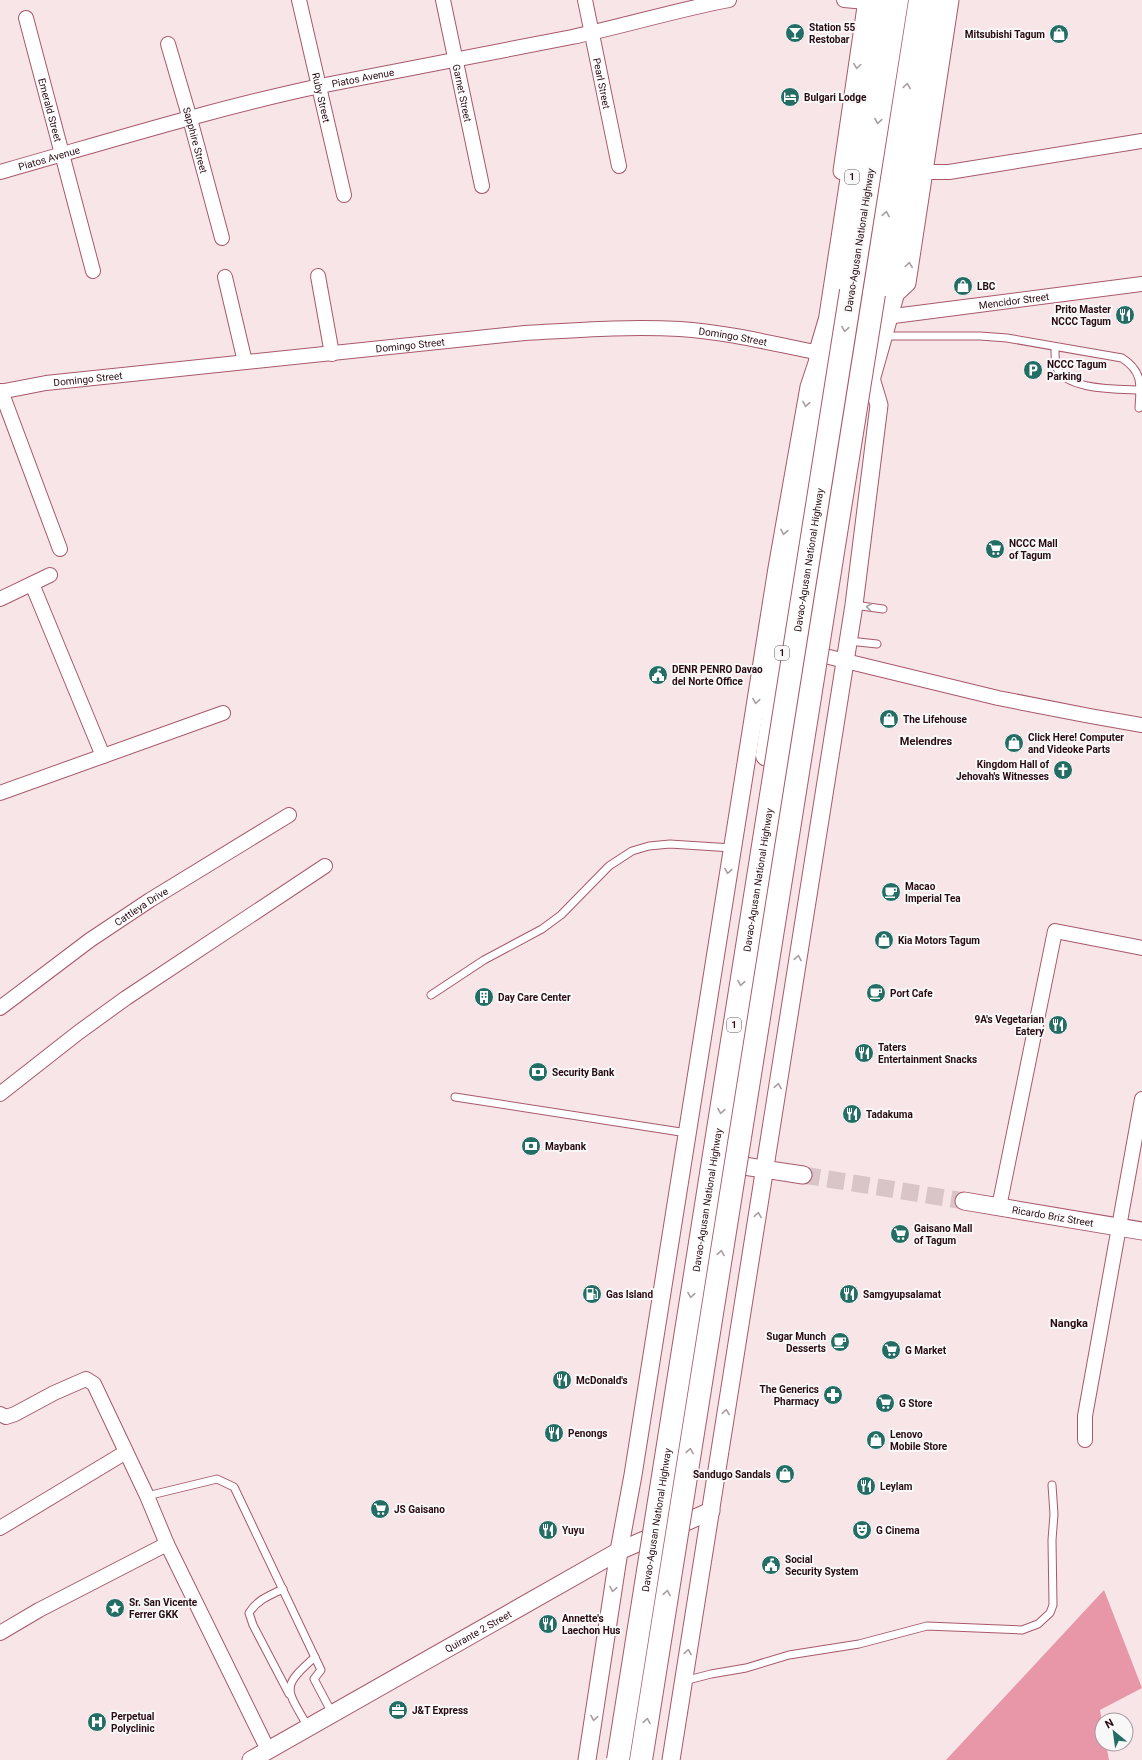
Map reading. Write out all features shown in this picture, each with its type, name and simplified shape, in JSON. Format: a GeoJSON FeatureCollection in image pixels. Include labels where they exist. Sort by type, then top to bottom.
{"type":"FeatureCollection","features":[{"type":"Feature","properties":{"kind":"highway","name":"Davao-Agusan National Highway"},"geometry":{"type":"LineString","coordinates":[[618,1760],[851,291],[878,1]]}},
{"type":"Feature","properties":{"kind":"highway","name":"Davao-Agusan National Highway"},"geometry":{"type":"LineString","coordinates":[[777,959],[757,951],[737,953],[786,570],[821,388],[820,353],[830,319],[878,1]]}},
{"type":"Feature","properties":{"kind":"highway"},"geometry":{"type":"LineString","coordinates":[[641,1760],[882,317],[939,5]]}},
{"type":"Feature","properties":{"kind":"highway"},"geometry":{"type":"LineString","coordinates":[[820,353],[845,354],[868,348],[882,317]]}},
{"type":"Feature","properties":{"kind":"highway"},"geometry":{"type":"LineString","coordinates":[[744,1166],[784,910],[835,658],[870,375],[882,317]]}},
{"type":"Feature","properties":{"kind":"highway"},"geometry":{"type":"LineString","coordinates":[[820,353],[854,363],[870,375]]}},
{"type":"Feature","properties":{"kind":"highway"},"geometry":{"type":"LineString","coordinates":[[744,904],[763,913],[784,910]]}},
{"type":"Feature","properties":{"kind":"street","name":"Ruby Street"},"geometry":{"type":"LineString","coordinates":[[299,0],[344,195]]}},
{"type":"Feature","properties":{"kind":"street","name":"Garnet Street"},"geometry":{"type":"LineString","coordinates":[[443,0],[482,186]]}},
{"type":"Feature","properties":{"kind":"street","name":"Pearl Street"},"geometry":{"type":"LineString","coordinates":[[584,0],[619,166]]}},
{"type":"Feature","properties":{"kind":"street","name":"Piatos Avenue"},"geometry":{"type":"LineString","coordinates":[[0,172],[190,118],[320,86],[456,61],[591,33],[676,11],[729,0]]}},
{"type":"Feature","properties":{"kind":"street"},"geometry":{"type":"LineString","coordinates":[[844,0],[878,1]]}},
{"type":"Feature","properties":{"kind":"street"},"geometry":{"type":"LineString","coordinates":[[882,317],[907,283],[923,172],[939,5]]}},
{"type":"Feature","properties":{"kind":"street","name":"Emerald Street"},"geometry":{"type":"LineString","coordinates":[[26,18],[93,271]]}},
{"type":"Feature","properties":{"kind":"street","name":"Sapphire Street"},"geometry":{"type":"LineString","coordinates":[[168,44],[190,118],[222,238]]}},
{"type":"Feature","properties":{"kind":"street"},"geometry":{"type":"LineString","coordinates":[[923,172],[949,172],[1142,141]]}},
{"type":"Feature","properties":{"kind":"street"},"geometry":{"type":"LineString","coordinates":[[318,276],[332,354]]}},
{"type":"Feature","properties":{"kind":"street"},"geometry":{"type":"LineString","coordinates":[[225,277],[245,362]]}},
{"type":"Feature","properties":{"kind":"street","name":"Mencidor Street"},"geometry":{"type":"LineString","coordinates":[[882,317],[1142,284]]}},
{"type":"Feature","properties":{"kind":"street","name":"Domingo Street"},"geometry":{"type":"LineString","coordinates":[[1,392],[46,383],[526,333],[632,328],[680,329],[712,333],[820,353]]}},
{"type":"Feature","properties":{"kind":"street"},"geometry":{"type":"LineString","coordinates":[[671,1760],[765,1169],[835,658],[848,641],[854,605],[879,405],[870,375]]}},
{"type":"Feature","properties":{"kind":"street"},"geometry":{"type":"LineString","coordinates":[[1,392],[60,549]]}},
{"type":"Feature","properties":{"kind":"street"},"geometry":{"type":"LineString","coordinates":[[587,1760],[619,1551],[732,848],[786,570]]}},
{"type":"Feature","properties":{"kind":"street"},"geometry":{"type":"LineString","coordinates":[[0,599],[50,576]]}},
{"type":"Feature","properties":{"kind":"street"},"geometry":{"type":"LineString","coordinates":[[32,584],[103,756]]}},
{"type":"Feature","properties":{"kind":"street"},"geometry":{"type":"LineString","coordinates":[[835,658],[998,698],[1142,725]]}},
{"type":"Feature","properties":{"kind":"street"},"geometry":{"type":"LineString","coordinates":[[0,793],[223,712]]}},
{"type":"Feature","properties":{"kind":"street","name":"Cattleya Drive"},"geometry":{"type":"LineString","coordinates":[[1,1006],[90,940],[150,900],[289,815]]}},
{"type":"Feature","properties":{"kind":"street"},"geometry":{"type":"LineString","coordinates":[[0,1094],[79,1032],[126,998],[325,866]]}},
{"type":"Feature","properties":{"kind":"street"},"geometry":{"type":"LineString","coordinates":[[999,1207],[1055,931],[1142,948]]}},
{"type":"Feature","properties":{"kind":"street"},"geometry":{"type":"LineString","coordinates":[[1084,1440],[1085,1416],[1142,1099]]}},
{"type":"Feature","properties":{"kind":"street"},"geometry":{"type":"LineString","coordinates":[[744,1166],[803,1175]]}},
{"type":"Feature","properties":{"kind":"street","name":"Ricardo Briz Street"},"geometry":{"type":"LineString","coordinates":[[964,1201],[1142,1231]]}},
{"type":"Feature","properties":{"kind":"street"},"geometry":{"type":"LineString","coordinates":[[0,1414],[6,1417],[15,1414],[54,1393],[86,1379],[94,1384],[147,1496],[166,1544],[268,1750]]}},
{"type":"Feature","properties":{"kind":"street"},"geometry":{"type":"LineString","coordinates":[[0,1528],[126,1452]]}},
{"type":"Feature","properties":{"kind":"street","name":"Quirante 2 Street"},"geometry":{"type":"LineString","coordinates":[[251,1760],[619,1551],[711,1511]]}},
{"type":"Feature","properties":{"kind":"street"},"geometry":{"type":"LineString","coordinates":[[0,1633],[39,1610],[166,1544]]}},
{"type":"Feature","properties":{"kind":"lane"},"geometry":{"type":"LineString","coordinates":[[882,317],[987,337],[1007,338],[1122,358],[1134,364],[1141,377],[1140,408]]}},
{"type":"Feature","properties":{"kind":"lane"},"geometry":{"type":"LineString","coordinates":[[1055,347],[1056,366],[1061,374],[1069,380],[1103,389],[1140,390]]}},
{"type":"Feature","properties":{"kind":"lane"},"geometry":{"type":"LineString","coordinates":[[854,605],[883,609]]}},
{"type":"Feature","properties":{"kind":"lane"},"geometry":{"type":"LineString","coordinates":[[848,641],[877,644]]}},
{"type":"Feature","properties":{"kind":"lane"},"geometry":{"type":"LineString","coordinates":[[431,995],[484,960],[542,929],[561,914],[609,866],[632,851],[649,846],[670,844],[732,848]]}},
{"type":"Feature","properties":{"kind":"lane"},"geometry":{"type":"LineString","coordinates":[[455,1097],[687,1133]]}},
{"type":"Feature","properties":{"kind":"lane"},"geometry":{"type":"LineString","coordinates":[[147,1496],[217,1479],[234,1487],[321,1670],[314,1679],[332,1713]]}},
{"type":"Feature","properties":{"kind":"lane"},"geometry":{"type":"LineString","coordinates":[[684,1681],[711,1674],[746,1668],[788,1655],[859,1644],[927,1626],[1022,1630],[1038,1624],[1050,1613],[1053,1605],[1052,1540],[1054,1514],[1052,1485]]}},
{"type":"Feature","properties":{"kind":"lane"},"geometry":{"type":"LineString","coordinates":[[283,1589],[262,1599],[249,1613],[289,1694],[308,1727]]}},
{"type":"Feature","properties":{"kind":"lane"},"geometry":{"type":"LineString","coordinates":[[289,1694],[291,1680],[315,1657]]}},
{"type":"Feature","properties":{"kind":"shaded area"},"geometry":{"type":"Polygon","coordinates":[[[1104,1590],[1142,1688],[1100,1710],[1100,1712],[1094,1712],[1094,1752],[1108,1752],[1109,1760],[946,1760],[1104,1590]]]}},
{"type":"Feature","properties":{"kind":"tunnel"},"geometry":{"type":"LineString","coordinates":[[803,1175],[964,1201]]}},
{"type":"Feature","properties":{"kind":"place","name":"Station 55 Restobar"},"geometry":{"type":"Point","coordinates":[795,33]}},
{"type":"Feature","properties":{"kind":"place","name":"Mitsubishi Tagum"},"geometry":{"type":"Point","coordinates":[1059,34]}},
{"type":"Feature","properties":{"kind":"place","name":"Bulgari Lodge"},"geometry":{"type":"Point","coordinates":[790,97]}},
{"type":"Feature","properties":{"kind":"place","name":"LBC"},"geometry":{"type":"Point","coordinates":[963,286]}},
{"type":"Feature","properties":{"kind":"place","name":"Prito Master NCCC Tagum"},"geometry":{"type":"Point","coordinates":[1125,315]}},
{"type":"Feature","properties":{"kind":"place","name":"NCCC Tagum Parking"},"geometry":{"type":"Point","coordinates":[1033,370]}},
{"type":"Feature","properties":{"kind":"place","name":"NCCC Mall of Tagum"},"geometry":{"type":"Point","coordinates":[995,549]}},
{"type":"Feature","properties":{"kind":"place","name":"DENR PENRO Davao del Norte Office"},"geometry":{"type":"Point","coordinates":[658,675]}},
{"type":"Feature","properties":{"kind":"place","name":"The Lifehouse"},"geometry":{"type":"Point","coordinates":[889,719]}},
{"type":"Feature","properties":{"kind":"place","name":"Click Here! Computer and Videoke Parts"},"geometry":{"type":"Point","coordinates":[1014,743]}},
{"type":"Feature","properties":{"kind":"place","name":"Kingdom Hall of Jehovah's Witnesses"},"geometry":{"type":"Point","coordinates":[1063,770]}},
{"type":"Feature","properties":{"kind":"place","name":"Macao Imperial Tea"},"geometry":{"type":"Point","coordinates":[891,892]}},
{"type":"Feature","properties":{"kind":"place","name":"Kia Motors Tagum"},"geometry":{"type":"Point","coordinates":[884,940]}},
{"type":"Feature","properties":{"kind":"place","name":"Port Cafe"},"geometry":{"type":"Point","coordinates":[876,993]}},
{"type":"Feature","properties":{"kind":"place","name":"Day Care Center"},"geometry":{"type":"Point","coordinates":[484,997]}},
{"type":"Feature","properties":{"kind":"place","name":"9A's Vegetarian Eatery"},"geometry":{"type":"Point","coordinates":[1058,1025]}},
{"type":"Feature","properties":{"kind":"place","name":"Taters Entertainment Snacks"},"geometry":{"type":"Point","coordinates":[864,1053]}},
{"type":"Feature","properties":{"kind":"place","name":"Security Bank"},"geometry":{"type":"Point","coordinates":[538,1072]}},
{"type":"Feature","properties":{"kind":"place","name":"Tadakuma"},"geometry":{"type":"Point","coordinates":[852,1114]}},
{"type":"Feature","properties":{"kind":"place","name":"Maybank"},"geometry":{"type":"Point","coordinates":[531,1146]}},
{"type":"Feature","properties":{"kind":"place","name":"Gaisano Mall of Tagum"},"geometry":{"type":"Point","coordinates":[900,1234]}},
{"type":"Feature","properties":{"kind":"place","name":"Gas Island"},"geometry":{"type":"Point","coordinates":[592,1294]}},
{"type":"Feature","properties":{"kind":"place","name":"Samgyupsalamat"},"geometry":{"type":"Point","coordinates":[849,1294]}},
{"type":"Feature","properties":{"kind":"place","name":"Sugar Munch Desserts"},"geometry":{"type":"Point","coordinates":[840,1342]}},
{"type":"Feature","properties":{"kind":"place","name":"G Market"},"geometry":{"type":"Point","coordinates":[891,1350]}},
{"type":"Feature","properties":{"kind":"place","name":"McDonald's"},"geometry":{"type":"Point","coordinates":[562,1380]}},
{"type":"Feature","properties":{"kind":"place","name":"The Generics Pharmacy"},"geometry":{"type":"Point","coordinates":[833,1395]}},
{"type":"Feature","properties":{"kind":"place","name":"G Store"},"geometry":{"type":"Point","coordinates":[885,1403]}},
{"type":"Feature","properties":{"kind":"place","name":"Penongs"},"geometry":{"type":"Point","coordinates":[554,1433]}},
{"type":"Feature","properties":{"kind":"place","name":"Lenovo Mobile Store"},"geometry":{"type":"Point","coordinates":[876,1440]}},
{"type":"Feature","properties":{"kind":"place","name":"Sandugo Sandals"},"geometry":{"type":"Point","coordinates":[785,1474]}},
{"type":"Feature","properties":{"kind":"place","name":"Leylam"},"geometry":{"type":"Point","coordinates":[866,1486]}},
{"type":"Feature","properties":{"kind":"place","name":"JS Gaisano"},"geometry":{"type":"Point","coordinates":[380,1509]}},
{"type":"Feature","properties":{"kind":"place","name":"Yuyu"},"geometry":{"type":"Point","coordinates":[548,1530]}},
{"type":"Feature","properties":{"kind":"place","name":"G Cinema"},"geometry":{"type":"Point","coordinates":[862,1530]}},
{"type":"Feature","properties":{"kind":"place","name":"Social Security System"},"geometry":{"type":"Point","coordinates":[771,1565]}},
{"type":"Feature","properties":{"kind":"place","name":"Sr. San Vicente Ferrer GKK"},"geometry":{"type":"Point","coordinates":[115,1608]}},
{"type":"Feature","properties":{"kind":"place","name":"Annette's Laechon Hus"},"geometry":{"type":"Point","coordinates":[548,1624]}},
{"type":"Feature","properties":{"kind":"place","name":"J&T Express"},"geometry":{"type":"Point","coordinates":[398,1710]}},
{"type":"Feature","properties":{"kind":"place","name":"Perpetual Polyclinic"},"geometry":{"type":"Point","coordinates":[97,1722]}},
{"type":"Feature","properties":{"kind":"district","name":"Melendres"},"geometry":{"type":"Point","coordinates":[926,741]}},
{"type":"Feature","properties":{"kind":"district","name":"Nangka"},"geometry":{"type":"Point","coordinates":[1069,1323]}}]}
